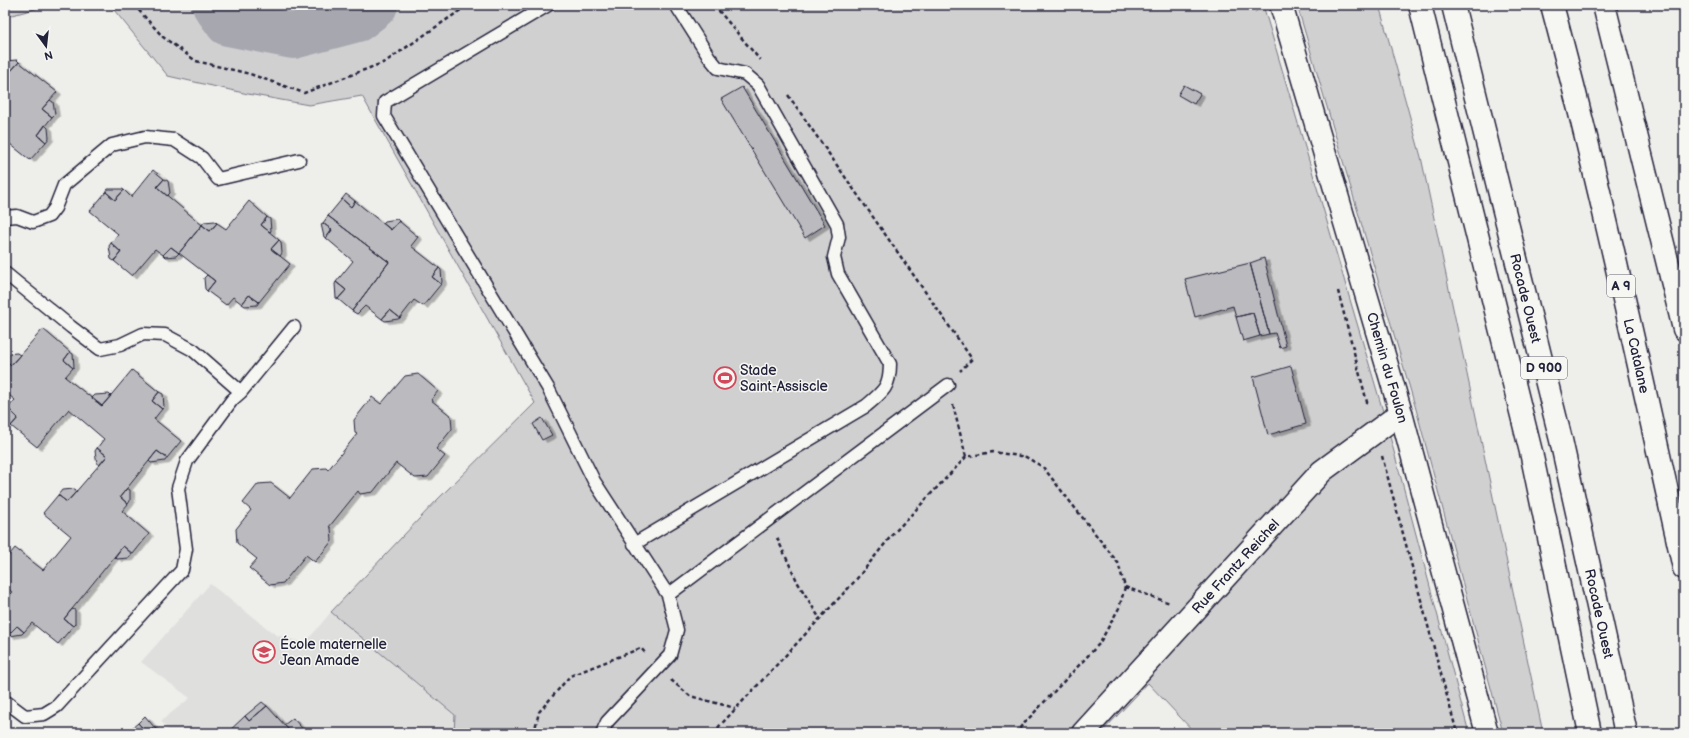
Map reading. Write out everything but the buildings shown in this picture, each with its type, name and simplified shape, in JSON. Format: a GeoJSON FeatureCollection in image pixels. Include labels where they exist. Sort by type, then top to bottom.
{"type":"FeatureCollection","features":[{"type":"Feature","properties":{"kind":"main road","name":"Chemin du Foulon"},"geometry":{"type":"LineString","coordinates":[[1281,5],[1401,413],[1487,733]]}},
{"type":"Feature","properties":{"kind":"main road","name":"D 900"},"geometry":{"type":"LineString","coordinates":[[1420,5],[1531,452],[1590,733]]}},
{"type":"Feature","properties":{"kind":"main road","name":"Rocade Ouest"},"geometry":{"type":"LineString","coordinates":[[1453,5],[1561,440],[1626,733]]}},
{"type":"Feature","properties":{"kind":"main road","name":"La Catalane"},"geometry":{"type":"LineString","coordinates":[[1552,5],[1572,78],[1684,568]]}},
{"type":"Feature","properties":{"kind":"main road"},"geometry":{"type":"LineString","coordinates":[[1604,5],[1684,329]]}},
{"type":"Feature","properties":{"kind":"main road","name":"Rue Frantz Reichel"},"geometry":{"type":"LineString","coordinates":[[1083,733],[1322,471],[1401,413]]}},
{"type":"Feature","properties":{"kind":"lane"},"geometry":{"type":"LineString","coordinates":[[548,5],[385,102],[384,116],[548,388],[594,481],[668,596],[677,630],[670,655],[607,722],[602,733]]}},
{"type":"Feature","properties":{"kind":"lane"},"geometry":{"type":"LineString","coordinates":[[634,544],[866,406],[883,393],[890,379],[890,364],[838,274],[834,257],[839,237],[837,224],[830,210],[758,85],[745,74],[718,68],[709,57],[676,5]]}},
{"type":"Feature","properties":{"kind":"lane"},"geometry":{"type":"LineString","coordinates":[[5,217],[17,216],[33,222],[49,216],[55,208],[64,185],[112,145],[145,137],[174,140],[202,158],[218,179],[299,160]]}},
{"type":"Feature","properties":{"kind":"lane"},"geometry":{"type":"LineString","coordinates":[[5,273],[71,328],[100,349],[120,345],[143,334],[165,335],[193,350],[241,392]]}},
{"type":"Feature","properties":{"kind":"lane"},"geometry":{"type":"LineString","coordinates":[[5,701],[25,716],[44,714],[57,706],[182,570],[186,549],[178,488],[185,468],[192,455],[232,400],[241,392],[294,327]]}},
{"type":"Feature","properties":{"kind":"lane"},"geometry":{"type":"LineString","coordinates":[[668,596],[948,385]]}},
{"type":"Feature","properties":{"kind":"path"},"geometry":{"type":"LineString","coordinates":[[134,5],[163,37],[196,61],[250,74],[304,93],[385,62],[468,5]]}},
{"type":"Feature","properties":{"kind":"path"},"geometry":{"type":"LineString","coordinates":[[714,5],[763,63]]}},
{"type":"Feature","properties":{"kind":"path"},"geometry":{"type":"LineString","coordinates":[[1254,5],[1258,19]]}},
{"type":"Feature","properties":{"kind":"path"},"geometry":{"type":"LineString","coordinates":[[786,93],[972,358],[948,385],[966,457]]}},
{"type":"Feature","properties":{"kind":"path"},"geometry":{"type":"LineString","coordinates":[[1337,288],[1456,733]]}},
{"type":"Feature","properties":{"kind":"path"},"geometry":{"type":"LineString","coordinates":[[713,733],[855,581],[892,535],[966,457],[994,452],[1026,457],[1043,467],[1118,563],[1125,587],[1119,608],[1099,644],[1015,733]]}},
{"type":"Feature","properties":{"kind":"path"},"geometry":{"type":"LineString","coordinates":[[768,520],[798,583],[820,619]]}},
{"type":"Feature","properties":{"kind":"path"},"geometry":{"type":"LineString","coordinates":[[1125,587],[1178,606],[1190,615]]}},
{"type":"Feature","properties":{"kind":"path"},"geometry":{"type":"LineString","coordinates":[[534,733],[539,712],[570,676],[641,648],[657,669],[690,696],[735,708]]}},
{"type":"Feature","properties":{"kind":"shaded area"},"geometry":{"type":"Polygon","coordinates":[[[5,5],[51,5],[5,16],[5,5]]]}},
{"type":"Feature","properties":{"kind":"shaded area"},"geometry":{"type":"Polygon","coordinates":[[[110,5],[1263,5],[1385,418],[1469,733],[1195,733],[1148,683],[1101,733],[454,733],[455,715],[331,612],[438,499],[535,403],[362,96],[309,105],[248,94],[168,76],[110,5]]]}},
{"type":"Feature","properties":{"kind":"shaded area"},"geometry":{"type":"Polygon","coordinates":[[[1297,5],[1379,5],[1421,157],[1543,733],[1503,733],[1416,409],[1297,5]]]}},
{"type":"Feature","properties":{"kind":"shaded area","name":"École maternelle Jean Amade"},"geometry":{"type":"Polygon","coordinates":[[[210,584],[276,635],[305,643],[331,612],[455,715],[454,733],[170,733],[161,721],[190,698],[141,662],[210,584]]]}},
{"type":"Feature","properties":{"kind":"waterway"},"geometry":{"type":"LineString","coordinates":[[215,5],[228,23],[293,36],[357,19],[375,5]]}},
{"type":"Feature","properties":{"kind":"place","name":"Stade Saint-Assiscle"},"geometry":{"type":"Point","coordinates":[725,378]}},
{"type":"Feature","properties":{"kind":"place","name":"École maternelle Jean Amade"},"geometry":{"type":"Point","coordinates":[264,652]}}]}
